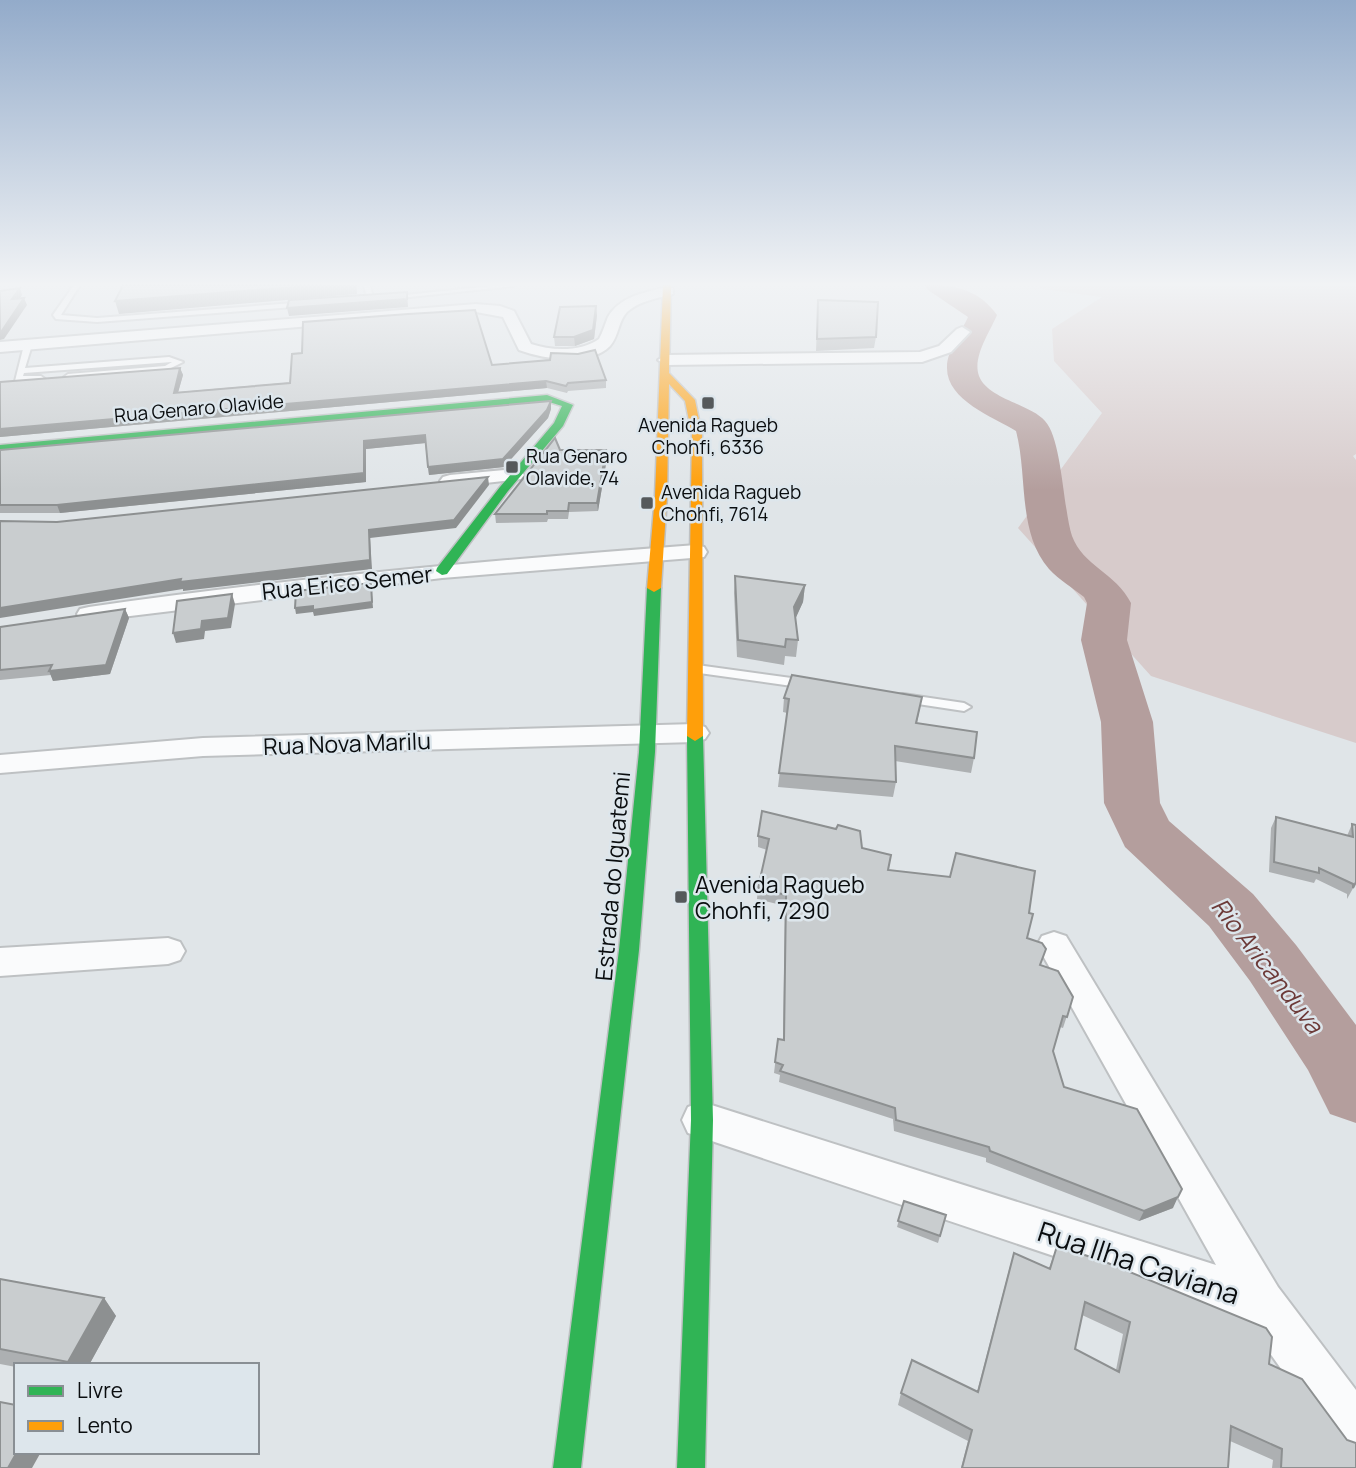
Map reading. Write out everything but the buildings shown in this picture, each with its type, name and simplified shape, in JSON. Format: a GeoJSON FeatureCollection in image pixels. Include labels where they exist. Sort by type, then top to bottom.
{"type":"FeatureCollection","features":[{"type":"Feature","properties":{"kind":"street","name":"Estrada do Iguatemi"},"geometry":{"type":"LineString","coordinates":[[568,1468],[629,950],[648,734],[666,354]]}},
{"type":"Feature","properties":{"kind":"street"},"geometry":{"type":"LineString","coordinates":[[665,367],[922,357],[932,354]]}},
{"type":"Feature","properties":{"kind":"street"},"geometry":{"type":"LineString","coordinates":[[665,367],[691,396],[695,407],[695,733],[702,1120],[691,1468]]}},
{"type":"Feature","properties":{"kind":"street","name":"Rua Genaro Olavide"},"geometry":{"type":"LineString","coordinates":[[0,448],[547,398],[564,402],[568,405],[568,411],[560,423],[514,474],[442,571]]}},
{"type":"Feature","properties":{"kind":"street"},"geometry":{"type":"LineString","coordinates":[[431,483],[514,474]]}},
{"type":"Feature","properties":{"kind":"street","name":"Rua Erico Semer"},"geometry":{"type":"LineString","coordinates":[[67,617],[187,600],[442,571],[696,552]]}},
{"type":"Feature","properties":{"kind":"street","name":"Rua Nova Marilu"},"geometry":{"type":"LineString","coordinates":[[0,764],[203,747],[695,733]]}},
{"type":"Feature","properties":{"kind":"street","name":"Rua Ilha Caviana"},"geometry":{"type":"LineString","coordinates":[[1054,946],[1262,1303]]}},
{"type":"Feature","properties":{"kind":"street"},"geometry":{"type":"LineString","coordinates":[[0,962],[167,951]]}},
{"type":"Feature","properties":{"kind":"street","name":"Rua Ilha Caviana"},"geometry":{"type":"LineString","coordinates":[[702,1120],[1262,1303]]}},
{"type":"Feature","properties":{"kind":"street"},"geometry":{"type":"LineString","coordinates":[[1262,1303],[1356,1431]]}},
{"type":"Feature","properties":{"kind":"lane"},"geometry":{"type":"LineString","coordinates":[[21,371],[169,359],[179,362],[167,368],[18,379],[26,354]]}},
{"type":"Feature","properties":{"kind":"lane"},"geometry":{"type":"LineString","coordinates":[[697,669],[817,686]]}},
{"type":"Feature","properties":{"kind":"lane"},"geometry":{"type":"LineString","coordinates":[[884,695],[964,707]]}},
{"type":"Feature","properties":{"kind":"shaded area"},"geometry":{"type":"Polygon","coordinates":[[[1054,354],[1356,354],[1356,454],[1353,456],[1356,460],[1356,743],[1151,676],[1018,528],[1102,413],[1054,361],[1054,354]]]}},
{"type":"Feature","properties":{"kind":"waterway","name":"Rio Aricanduva"},"geometry":{"type":"LineString","coordinates":[[966,354],[962,367],[970,386],[979,395],[1032,426],[1048,519],[1057,549],[1068,565],[1099,588],[1109,603],[1104,640],[1127,722],[1132,803],[1146,833],[1231,910],[1273,963],[1333,1049],[1356,1091]]}},
{"type":"Feature","properties":{"kind":"traffic: fast"},"geometry":{"type":"LineString","coordinates":[[0,448],[547,398],[568,405],[559,424],[504,489],[442,571]]}},
{"type":"Feature","properties":{"kind":"traffic: fast"},"geometry":{"type":"LineString","coordinates":[[567,1468],[629,950],[647,752],[654,588]]}},
{"type":"Feature","properties":{"kind":"traffic: fast"},"geometry":{"type":"LineString","coordinates":[[691,1468],[702,1120],[695,736]]}},
{"type":"Feature","properties":{"kind":"traffic: slow"},"geometry":{"type":"LineString","coordinates":[[654,588],[661,496],[665,354]]}},
{"type":"Feature","properties":{"kind":"traffic: slow"},"geometry":{"type":"LineString","coordinates":[[665,374],[690,400],[697,435],[695,736]]}},
{"type":"Feature","properties":{"kind":"place","name":"Avenida Ragueb Chohfi, 6336"},"geometry":{"type":"Point","coordinates":[708,403]}},
{"type":"Feature","properties":{"kind":"place","name":"Rua Genaro Olavide, 74"},"geometry":{"type":"Point","coordinates":[512,467]}},
{"type":"Feature","properties":{"kind":"place","name":"Avenida Ragueb Chohfi, 7614"},"geometry":{"type":"Point","coordinates":[647,503]}},
{"type":"Feature","properties":{"kind":"place","name":"Avenida Ragueb Chohfi, 7290"},"geometry":{"type":"Point","coordinates":[681,897]}}]}
